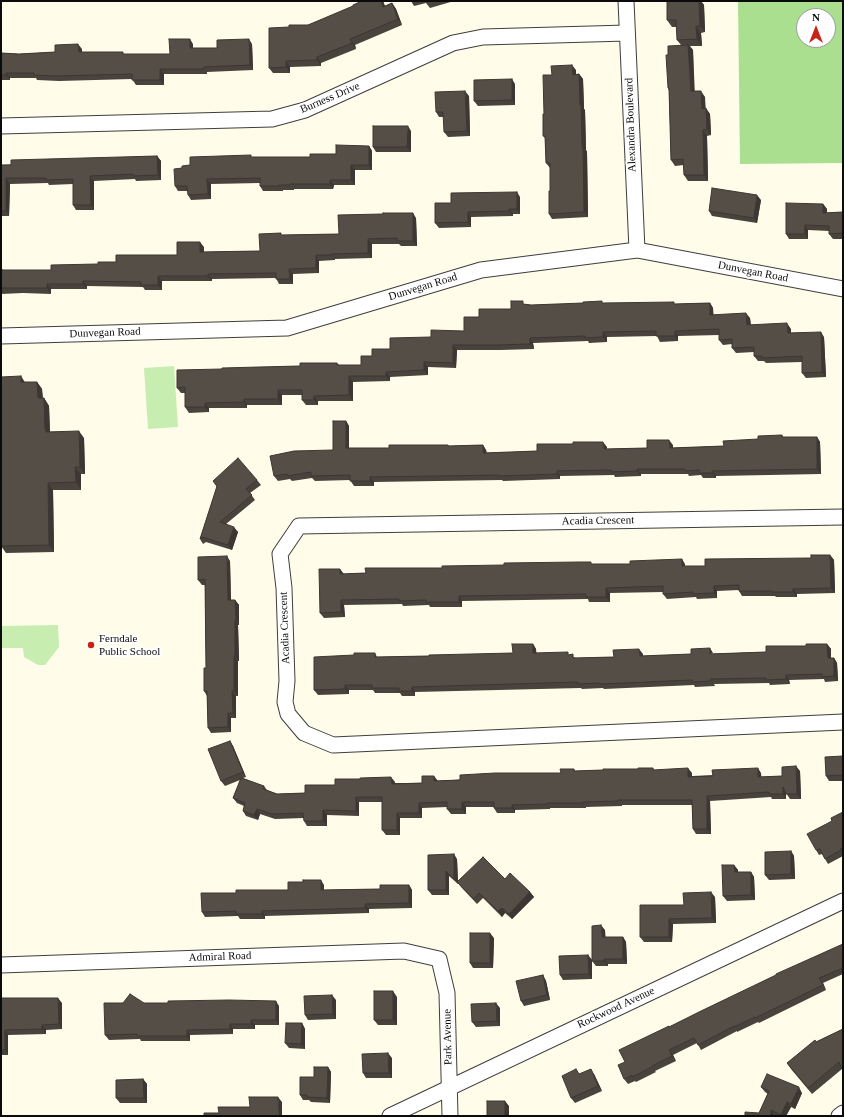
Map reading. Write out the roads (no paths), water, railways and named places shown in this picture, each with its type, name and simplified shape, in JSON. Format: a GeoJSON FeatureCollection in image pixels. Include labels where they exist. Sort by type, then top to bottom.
{"type":"FeatureCollection","features":[{"type":"Feature","properties":{"kind":"street","name":"Alexandra Boulevard"},"geometry":{"type":"LineString","coordinates":[[626,1],[637,250]]}},
{"type":"Feature","properties":{"kind":"street","name":"Burness Drive"},"geometry":{"type":"LineString","coordinates":[[1,126],[272,119],[305,110],[453,44],[483,37],[628,33]]}},
{"type":"Feature","properties":{"kind":"street","name":"Dunvegan Road"},"geometry":{"type":"LineString","coordinates":[[1,336],[287,328],[481,270],[637,250],[843,289]]}},
{"type":"Feature","properties":{"kind":"street","name":"Acadia Crescent"},"geometry":{"type":"LineString","coordinates":[[843,518],[299,526],[280,554],[284,588],[287,681],[286,702],[288,714],[304,733],[334,745],[843,722]]}},
{"type":"Feature","properties":{"kind":"street","name":"Rockwood Avenue"},"geometry":{"type":"LineString","coordinates":[[390,1116],[843,901]]}},
{"type":"Feature","properties":{"kind":"street","name":"Admiral Road"},"geometry":{"type":"LineString","coordinates":[[1,965],[404,951],[438,959]]}},
{"type":"Feature","properties":{"kind":"street","name":"Park Avenue"},"geometry":{"type":"LineString","coordinates":[[438,959],[447,993],[450,1116]]}},
{"type":"Feature","properties":{"kind":"street"},"geometry":{"type":"LineString","coordinates":[[839,1116],[843,1113]]}},
{"type":"Feature","properties":{"kind":"place","name":"Ferndale Public School"},"geometry":{"type":"Point","coordinates":[91,645]}}]}
